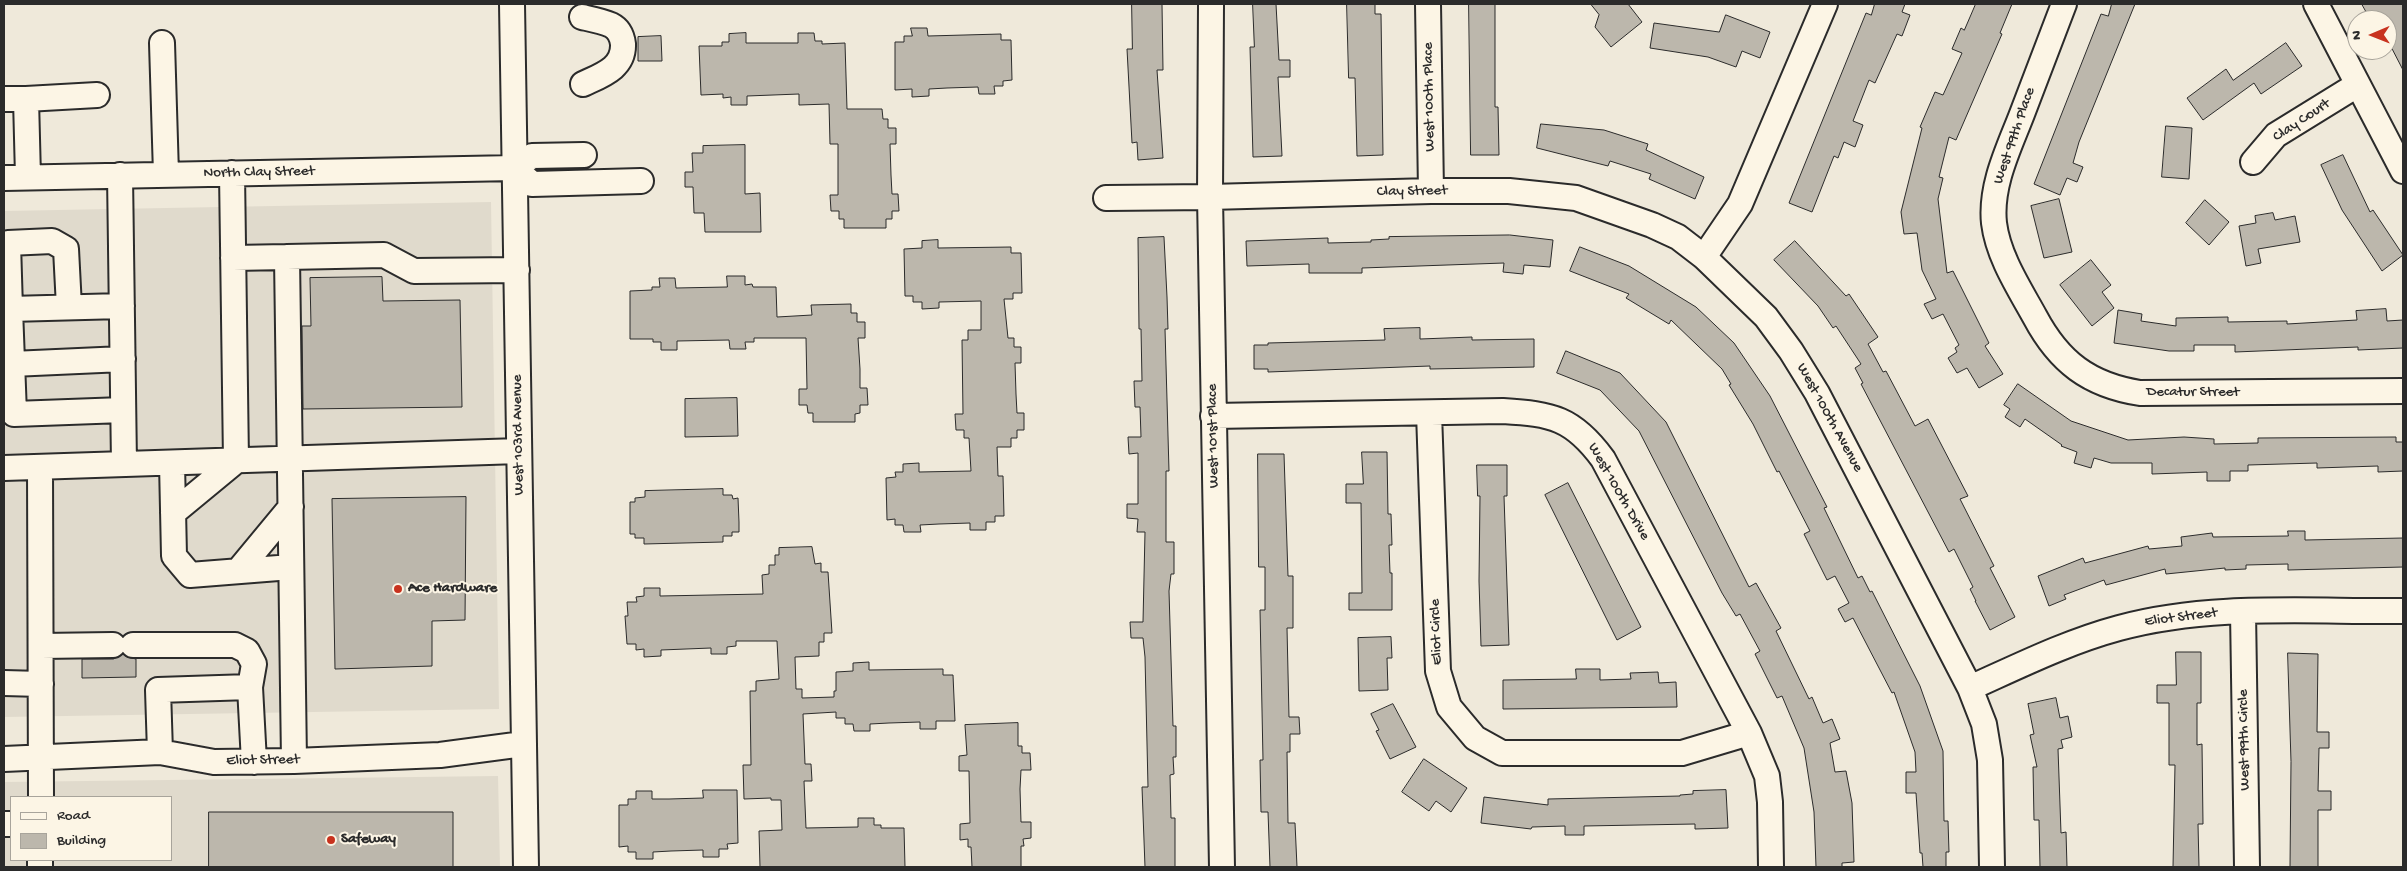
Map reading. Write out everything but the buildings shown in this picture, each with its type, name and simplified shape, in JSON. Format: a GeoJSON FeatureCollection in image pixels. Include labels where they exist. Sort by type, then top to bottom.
{"type":"FeatureCollection","features":[{"type":"Feature","properties":{"kind":"street","name":"West 103rd Avenue"},"geometry":{"type":"LineString","coordinates":[[512,4],[526,867]]}},
{"type":"Feature","properties":{"kind":"street","name":"West 101st Place"},"geometry":{"type":"LineString","coordinates":[[1211,4],[1210,198],[1222,867]]}},
{"type":"Feature","properties":{"kind":"street","name":"West 100th Place"},"geometry":{"type":"LineString","coordinates":[[1428,4],[1431,191]]}},
{"type":"Feature","properties":{"kind":"street"},"geometry":{"type":"LineString","coordinates":[[1704,257],[1740,204],[1825,4]]}},
{"type":"Feature","properties":{"kind":"street","name":"West 99th Place"},"geometry":{"type":"LineString","coordinates":[[2025,298],[1997,238],[1994,211],[1995,193],[1999,177],[2064,4]]}},
{"type":"Feature","properties":{"kind":"street"},"geometry":{"type":"LineString","coordinates":[[2316,4],[2403,172]]}},
{"type":"Feature","properties":{"kind":"street"},"geometry":{"type":"LineString","coordinates":[[582,17],[613,26],[622,36],[623,51],[618,64],[608,72],[583,84]]}},
{"type":"Feature","properties":{"kind":"street"},"geometry":{"type":"LineString","coordinates":[[162,44],[166,174]]}},
{"type":"Feature","properties":{"kind":"street","name":"Clay Court"},"geometry":{"type":"LineString","coordinates":[[2253,162],[2276,135],[2357,85]]}},
{"type":"Feature","properties":{"kind":"street"},"geometry":{"type":"LineString","coordinates":[[28,177],[15,99],[97,95]]}},
{"type":"Feature","properties":{"kind":"street"},"geometry":{"type":"LineString","coordinates":[[584,155],[532,156],[515,168],[532,184],[641,182]]}},
{"type":"Feature","properties":{"kind":"street","name":"North Clay Street"},"geometry":{"type":"LineString","coordinates":[[4,178],[515,168]]}},
{"type":"Feature","properties":{"kind":"street"},"geometry":{"type":"LineString","coordinates":[[232,173],[236,461]]}},
{"type":"Feature","properties":{"kind":"street"},"geometry":{"type":"LineString","coordinates":[[120,175],[124,464]]}},
{"type":"Feature","properties":{"kind":"street","name":"Clay Street"},"geometry":{"type":"LineString","coordinates":[[1106,198],[1210,198],[1431,191],[1509,191],[1576,198],[1652,225],[1678,238],[1704,257]]}},
{"type":"Feature","properties":{"kind":"street"},"geometry":{"type":"LineString","coordinates":[[68,307],[66,249],[52,241],[6,241],[7,309],[14,414],[122,410]]}},
{"type":"Feature","properties":{"kind":"street"},"geometry":{"type":"LineString","coordinates":[[233,258],[384,255],[414,271],[517,270]]}},
{"type":"Feature","properties":{"kind":"street"},"geometry":{"type":"LineString","coordinates":[[287,257],[294,761]]}},
{"type":"Feature","properties":{"kind":"street","name":"West 100th Avenue"},"geometry":{"type":"LineString","coordinates":[[1704,257],[1766,317],[1818,392],[1970,688],[1984,724],[1990,760],[1992,867]]}},
{"type":"Feature","properties":{"kind":"street","name":"Decatur Street"},"geometry":{"type":"LineString","coordinates":[[2025,298],[2049,340],[2075,369],[2090,378],[2121,390],[2140,393],[2403,391]]}},
{"type":"Feature","properties":{"kind":"street"},"geometry":{"type":"LineString","coordinates":[[7,309],[122,306]]}},
{"type":"Feature","properties":{"kind":"street"},"geometry":{"type":"LineString","coordinates":[[12,364],[123,359]]}},
{"type":"Feature","properties":{"kind":"street","name":"Eliot Circle"},"geometry":{"type":"LineString","coordinates":[[1429,413],[1438,671],[1449,707],[1475,738],[1502,754],[1682,752],[1749,733]]}},
{"type":"Feature","properties":{"kind":"street","name":"West 100th Drive"},"geometry":{"type":"LineString","coordinates":[[1213,416],[1527,413],[1554,418],[1573,426],[1588,439],[1603,459],[1749,733],[1767,776],[1770,802],[1771,867]]}},
{"type":"Feature","properties":{"kind":"street"},"geometry":{"type":"LineString","coordinates":[[4,468],[519,451]]}},
{"type":"Feature","properties":{"kind":"street"},"geometry":{"type":"LineString","coordinates":[[173,513],[236,461]]}},
{"type":"Feature","properties":{"kind":"street"},"geometry":{"type":"LineString","coordinates":[[172,463],[174,556],[190,575],[291,567]]}},
{"type":"Feature","properties":{"kind":"street"},"geometry":{"type":"LineString","coordinates":[[40,467],[42,796]]}},
{"type":"Feature","properties":{"kind":"street"},"geometry":{"type":"LineString","coordinates":[[238,571],[290,507]]}},
{"type":"Feature","properties":{"kind":"street","name":"Eliot Street"},"geometry":{"type":"LineString","coordinates":[[1970,688],[2070,644],[2119,628],[2163,618],[2243,612],[2403,611]]}},
{"type":"Feature","properties":{"kind":"street","name":"West 99th Circle"},"geometry":{"type":"LineString","coordinates":[[2243,612],[2247,867]]}},
{"type":"Feature","properties":{"kind":"street"},"geometry":{"type":"LineString","coordinates":[[41,646],[235,645],[247,652],[254,664],[250,687],[254,762]]}},
{"type":"Feature","properties":{"kind":"street"},"geometry":{"type":"LineString","coordinates":[[4,683],[41,684]]}},
{"type":"Feature","properties":{"kind":"street"},"geometry":{"type":"LineString","coordinates":[[160,752],[158,690],[250,687]]}},
{"type":"Feature","properties":{"kind":"street","name":"Eliot Street"},"geometry":{"type":"LineString","coordinates":[[4,759],[42,759],[160,752],[214,762],[294,761],[440,755],[523,744]]}},
{"type":"Feature","properties":{"kind":"shaded area"},"geometry":{"type":"Polygon","coordinates":[[[491,202],[499,709],[4,717],[4,211],[491,202]]]}},
{"type":"Feature","properties":{"kind":"shaded area"},"geometry":{"type":"Polygon","coordinates":[[[498,776],[500,867],[4,867],[4,782],[498,776]]]}},
{"type":"Feature","properties":{"kind":"place","name":"Ace Hardware"},"geometry":{"type":"Point","coordinates":[398,589]}},
{"type":"Feature","properties":{"kind":"place","name":"Safeway"},"geometry":{"type":"Point","coordinates":[331,840]}}]}
